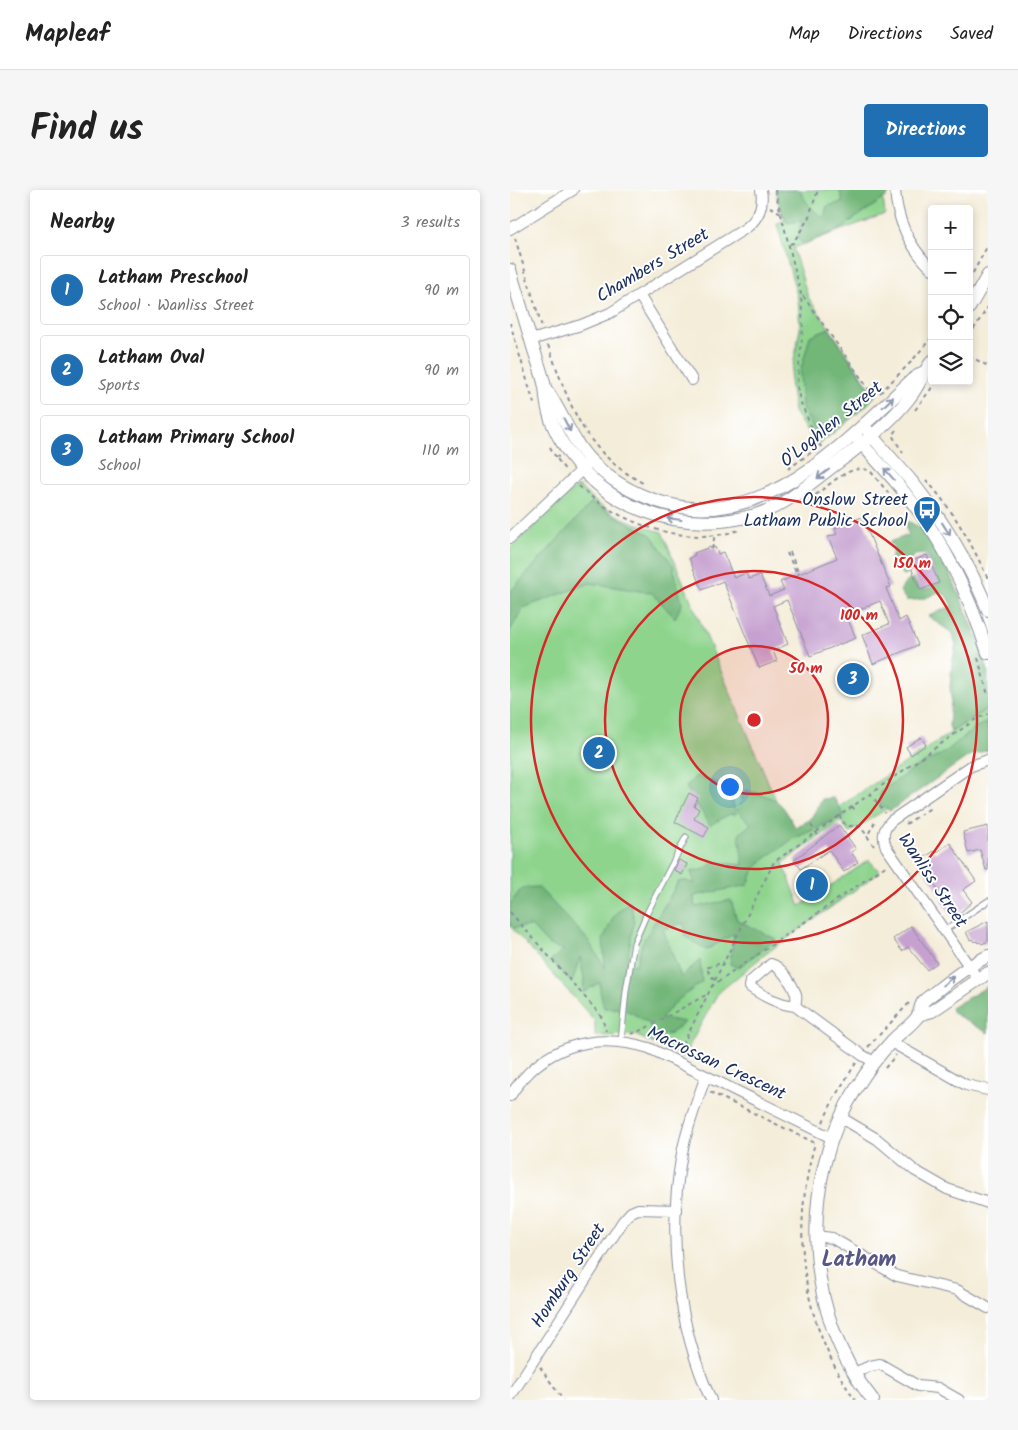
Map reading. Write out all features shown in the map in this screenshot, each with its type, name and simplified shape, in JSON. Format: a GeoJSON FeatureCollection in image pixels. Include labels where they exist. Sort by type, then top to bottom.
{"type":"FeatureCollection","features":[{"type":"Feature","properties":{"kind":"street"},"geometry":{"type":"LineString","coordinates":[[511,228],[573,190]]}},
{"type":"Feature","properties":{"kind":"street","name":"Chambers Street"},"geometry":{"type":"LineString","coordinates":[[531,340],[595,320],[639,296],[752,224],[762,205],[761,190]]}},
{"type":"Feature","properties":{"kind":"street"},"geometry":{"type":"LineString","coordinates":[[895,190],[901,222],[909,240],[917,253],[928,264]]}},
{"type":"Feature","properties":{"kind":"street","name":"O'Loghlen Street"},"geometry":{"type":"LineString","coordinates":[[510,270],[545,387],[558,408],[586,465],[644,497],[666,504],[685,508],[713,509],[746,503],[771,493],[863,435],[912,380],[928,367]]}},
{"type":"Feature","properties":{"kind":"street"},"geometry":{"type":"LineString","coordinates":[[973,296],[988,275]]}},
{"type":"Feature","properties":{"kind":"street"},"geometry":{"type":"LineString","coordinates":[[639,296],[692,380]]}},
{"type":"Feature","properties":{"kind":"street"},"geometry":{"type":"LineString","coordinates":[[863,435],[912,482],[939,518],[975,577],[988,610]]}},
{"type":"Feature","properties":{"kind":"street"},"geometry":{"type":"LineString","coordinates":[[863,435],[928,524],[946,553],[962,583],[988,653]]}},
{"type":"Feature","properties":{"kind":"street"},"geometry":{"type":"LineString","coordinates":[[510,538],[586,465]]}},
{"type":"Feature","properties":{"kind":"street"},"geometry":{"type":"LineString","coordinates":[[962,583],[975,577]]}},
{"type":"Feature","properties":{"kind":"street","name":"Wanliss Street"},"geometry":{"type":"LineString","coordinates":[[983,976],[969,966],[896,861],[884,840],[884,834],[887,826],[971,766],[988,760]]}},
{"type":"Feature","properties":{"kind":"street"},"geometry":{"type":"LineString","coordinates":[[873,1400],[854,1372],[838,1341],[827,1310],[819,1278],[816,1236],[820,1183],[832,1138],[840,1117],[856,1089],[897,1045],[918,1015],[923,1002],[969,966],[988,956]]}},
{"type":"Feature","properties":{"kind":"street"},"geometry":{"type":"LineString","coordinates":[[795,1006],[796,996],[788,979],[775,965],[771,964],[751,981],[750,987],[769,999],[795,1006],[878,1066]]}},
{"type":"Feature","properties":{"kind":"street"},"geometry":{"type":"LineString","coordinates":[[918,1015],[932,1011],[983,976]]}},
{"type":"Feature","properties":{"kind":"street","name":"Macrossan Crescent"},"geometry":{"type":"LineString","coordinates":[[511,1093],[527,1074],[544,1060],[565,1049],[587,1042],[621,1041],[649,1048],[832,1138]]}},
{"type":"Feature","properties":{"kind":"street"},"geometry":{"type":"LineString","coordinates":[[897,1045],[966,1085],[988,1090]]}},
{"type":"Feature","properties":{"kind":"street"},"geometry":{"type":"LineString","coordinates":[[706,1076],[683,1152],[676,1210],[676,1266],[685,1322],[701,1377],[712,1400]]}},
{"type":"Feature","properties":{"kind":"street"},"geometry":{"type":"LineString","coordinates":[[840,1117],[878,1139],[914,1170],[947,1189],[988,1203]]}},
{"type":"Feature","properties":{"kind":"street","name":"Homburg Street"},"geometry":{"type":"LineString","coordinates":[[510,1397],[623,1221],[631,1212],[645,1208],[676,1210]]}},
{"type":"Feature","properties":{"kind":"street"},"geometry":{"type":"LineString","coordinates":[[816,1236],[832,1238],[897,1276],[957,1290],[988,1308]]}},
{"type":"Feature","properties":{"kind":"street"},"geometry":{"type":"LineString","coordinates":[[854,1372],[880,1364],[918,1386],[938,1388],[959,1400]]}},
{"type":"Feature","properties":{"kind":"lane"},"geometry":{"type":"LineString","coordinates":[[621,1041],[626,991],[634,943],[686,837]]}},
{"type":"Feature","properties":{"kind":"lane"},"geometry":{"type":"LineString","coordinates":[[945,930],[988,901]]}},
{"type":"Feature","properties":{"kind":"path"},"geometry":{"type":"LineString","coordinates":[[774,190],[790,244],[801,294],[803,329],[797,385],[800,402],[814,432],[812,434],[820,446]]}},
{"type":"Feature","properties":{"kind":"path"},"geometry":{"type":"LineString","coordinates":[[790,244],[808,219],[818,190]]}},
{"type":"Feature","properties":{"kind":"path"},"geometry":{"type":"LineString","coordinates":[[511,228],[545,336],[572,408],[590,440],[610,462],[628,475],[644,483]]}},
{"type":"Feature","properties":{"kind":"path"},"geometry":{"type":"LineString","coordinates":[[973,273],[988,246]]}},
{"type":"Feature","properties":{"kind":"path"},"geometry":{"type":"LineString","coordinates":[[801,294],[875,398],[911,362],[929,340]]}},
{"type":"Feature","properties":{"kind":"path"},"geometry":{"type":"LineString","coordinates":[[973,330],[988,307]]}},
{"type":"Feature","properties":{"kind":"path"},"geometry":{"type":"LineString","coordinates":[[510,323],[534,404]]}},
{"type":"Feature","properties":{"kind":"path"},"geometry":{"type":"LineString","coordinates":[[510,337],[514,338]]}},
{"type":"Feature","properties":{"kind":"path"},"geometry":{"type":"LineString","coordinates":[[973,358],[988,366]]}},
{"type":"Feature","properties":{"kind":"path"},"geometry":{"type":"LineString","coordinates":[[786,470],[825,442]]}},
{"type":"Feature","properties":{"kind":"path"},"geometry":{"type":"LineString","coordinates":[[808,500],[850,470],[862,468],[870,472],[902,509]]}},
{"type":"Feature","properties":{"kind":"path"},"geometry":{"type":"LineString","coordinates":[[712,548],[715,535],[730,533]]}},
{"type":"Feature","properties":{"kind":"path"},"geometry":{"type":"LineString","coordinates":[[789,553],[799,574]]}},
{"type":"Feature","properties":{"kind":"path"},"geometry":{"type":"LineString","coordinates":[[674,1061],[774,862],[976,719],[988,714]]}},
{"type":"Feature","properties":{"kind":"path"},"geometry":{"type":"LineString","coordinates":[[852,806],[856,812]]}},
{"type":"Feature","properties":{"kind":"path"},"geometry":{"type":"LineString","coordinates":[[839,815],[846,826],[859,826],[867,836]]}},
{"type":"Feature","properties":{"kind":"path"},"geometry":{"type":"LineString","coordinates":[[811,825],[819,837]]}},
{"type":"Feature","properties":{"kind":"path"},"geometry":{"type":"LineString","coordinates":[[711,987],[714,987],[889,864],[896,861]]}},
{"type":"Feature","properties":{"kind":"path"},"geometry":{"type":"LineString","coordinates":[[510,912],[597,1011],[605,1026],[606,1041]]}},
{"type":"Feature","properties":{"kind":"path"},"geometry":{"type":"LineString","coordinates":[[715,980],[706,968],[724,962]]}},
{"type":"Feature","properties":{"kind":"path"},"geometry":{"type":"LineString","coordinates":[[631,1034],[651,1026],[707,994]]}},
{"type":"Feature","properties":{"kind":"path"},"geometry":{"type":"LineString","coordinates":[[878,1066],[897,1045]]}},
{"type":"Feature","properties":{"kind":"path"},"geometry":{"type":"LineString","coordinates":[[822,1124],[834,1098],[862,1055]]}},
{"type":"Feature","properties":{"kind":"path"},"geometry":{"type":"LineString","coordinates":[[701,1090],[712,1092],[815,1143],[803,1201],[802,1249],[805,1276],[809,1300],[826,1350],[855,1400]]}},
{"type":"Feature","properties":{"kind":"path"},"geometry":{"type":"LineString","coordinates":[[535,1358],[563,1400]]}},
{"type":"Feature","properties":{"kind":"green space"},"geometry":{"type":"Polygon","coordinates":[[[775,190],[800,190],[810,206],[824,218],[827,206],[843,202],[840,192],[842,190],[888,190],[888,196],[845,227],[805,244],[798,240],[801,221],[787,223],[781,211],[775,190]]]}},
{"type":"Feature","properties":{"kind":"green space"},"geometry":{"type":"Polygon","coordinates":[[[777,190],[882,190],[885,214],[793,248],[808,297],[875,395],[848,421],[817,446],[794,412],[790,380],[800,329],[798,299],[777,224],[785,219],[777,190]]]}},
{"type":"Feature","properties":{"kind":"green space"},"geometry":{"type":"Polygon","coordinates":[[[829,328],[875,396],[865,407],[821,443],[802,408],[800,373],[810,336],[829,328]]]}},
{"type":"Feature","properties":{"kind":"green space"},"geometry":{"type":"Polygon","coordinates":[[[576,487],[580,487],[607,510],[618,516],[662,532],[792,838],[988,708],[988,750],[970,755],[849,833],[841,821],[783,863],[800,906],[869,860],[880,872],[764,955],[718,993],[683,1057],[635,1035],[595,1036],[595,1021],[510,926],[510,548],[576,487]]]}},
{"type":"Feature","properties":{"kind":"green space"},"geometry":{"type":"Polygon","coordinates":[[[591,503],[651,535],[673,565],[682,604],[675,618],[652,593],[590,583],[523,608],[510,631],[510,592],[591,503]]]}},
{"type":"Feature","properties":{"kind":"green space"},"geometry":{"type":"Polygon","coordinates":[[[906,520],[925,530],[941,555],[982,648],[988,671],[988,708],[951,732],[949,725],[950,687],[956,644],[952,633],[928,616],[952,606],[946,595],[938,592],[922,599],[906,600],[900,591],[905,583],[913,578],[919,589],[928,589],[938,583],[929,558],[925,554],[915,555],[908,561],[911,571],[903,576],[891,559],[894,548],[889,542],[909,535],[906,529],[906,520]]]}},
{"type":"Feature","properties":{"kind":"green space"},"geometry":{"type":"Polygon","coordinates":[[[988,722],[988,750],[970,755],[890,811],[880,804],[880,792],[914,768],[944,753],[976,727],[988,722]]]}},
{"type":"Feature","properties":{"kind":"green space"},"geometry":{"type":"Polygon","coordinates":[[[696,776],[727,787],[736,814],[730,814],[710,825],[686,787],[696,776]]]}},
{"type":"Feature","properties":{"kind":"green space"},"geometry":{"type":"Polygon","coordinates":[[[745,790],[764,795],[781,804],[795,827],[810,820],[822,799],[834,798],[844,816],[793,839],[763,860],[753,872],[748,885],[694,896],[695,907],[731,900],[737,920],[776,939],[738,968],[730,964],[734,934],[706,950],[685,936],[684,923],[663,929],[681,977],[700,960],[702,982],[679,999],[661,1018],[685,1022],[670,1034],[651,1036],[650,1024],[628,1011],[604,1008],[600,982],[583,993],[584,979],[580,957],[572,983],[551,960],[564,950],[549,945],[531,926],[514,928],[510,924],[510,904],[522,888],[538,887],[588,940],[605,968],[603,939],[615,914],[630,901],[634,920],[627,963],[636,965],[642,943],[679,881],[695,884],[691,872],[705,869],[713,862],[743,865],[739,834],[751,824],[737,811],[745,790]]]}},
{"type":"Feature","properties":{"kind":"green space"},"geometry":{"type":"Polygon","coordinates":[[[988,986],[988,1033],[953,1013],[951,1008],[988,986]]]}},
{"type":"Feature","properties":{"kind":"building"},"geometry":{"type":"Polygon","coordinates":[[[862,517],[891,587],[886,588],[899,621],[906,617],[918,645],[873,664],[862,635],[889,624],[880,601],[846,615],[856,638],[810,656],[787,600],[773,606],[788,644],[773,651],[777,661],[759,668],[723,581],[702,590],[689,558],[695,555],[694,553],[715,547],[718,554],[723,552],[734,578],[746,573],[749,579],[760,575],[769,596],[784,590],[780,582],[837,558],[828,537],[837,534],[835,528],[862,517]]]}},
{"type":"Feature","properties":{"kind":"building"},"geometry":{"type":"Polygon","coordinates":[[[927,555],[939,583],[920,590],[909,562],[927,555]]]}},
{"type":"Feature","properties":{"kind":"building"},"geometry":{"type":"Polygon","coordinates":[[[921,737],[926,745],[911,755],[906,747],[921,737]]]}},
{"type":"Feature","properties":{"kind":"building"},"geometry":{"type":"Polygon","coordinates":[[[689,793],[698,798],[694,806],[699,809],[694,819],[709,827],[704,837],[675,822],[689,793]]]}},
{"type":"Feature","properties":{"kind":"building"},"geometry":{"type":"Polygon","coordinates":[[[839,825],[856,849],[851,852],[858,862],[844,872],[829,850],[801,869],[794,860],[839,825]]]}},
{"type":"Feature","properties":{"kind":"building"},"geometry":{"type":"Polygon","coordinates":[[[988,826],[988,870],[986,870],[980,850],[968,853],[963,832],[988,826]]]}},
{"type":"Feature","properties":{"kind":"building"},"geometry":{"type":"Polygon","coordinates":[[[950,843],[976,881],[963,890],[972,902],[954,918],[944,906],[942,901],[944,898],[920,864],[920,861],[934,851],[935,853],[950,843]]]}},
{"type":"Feature","properties":{"kind":"building"},"geometry":{"type":"Polygon","coordinates":[[[679,860],[687,864],[682,875],[674,870],[679,860]]]}},
{"type":"Feature","properties":{"kind":"building"},"geometry":{"type":"Polygon","coordinates":[[[988,921],[988,941],[982,944],[977,941],[974,942],[972,939],[970,940],[966,932],[988,921]]]}},
{"type":"Feature","properties":{"kind":"building"},"geometry":{"type":"Polygon","coordinates":[[[911,926],[937,963],[927,970],[908,947],[902,951],[893,939],[911,926]]]}},
{"type":"Feature","properties":{"kind":"place","name":"Onslow Street Latham Public School"},"geometry":{"type":"Point","coordinates":[927,534]}},
{"type":"Feature","properties":{"kind":"place","name":"Latham Primary School"},"geometry":{"type":"Point","coordinates":[853,679]}},
{"type":"Feature","properties":{"kind":"place","name":"Latham Oval"},"geometry":{"type":"Point","coordinates":[599,753]}},
{"type":"Feature","properties":{"kind":"place","name":"Latham Preschool"},"geometry":{"type":"Point","coordinates":[812,885]}},
{"type":"Feature","properties":{"kind":"district","name":"Latham"},"geometry":{"type":"Point","coordinates":[859,1260]}}]}
